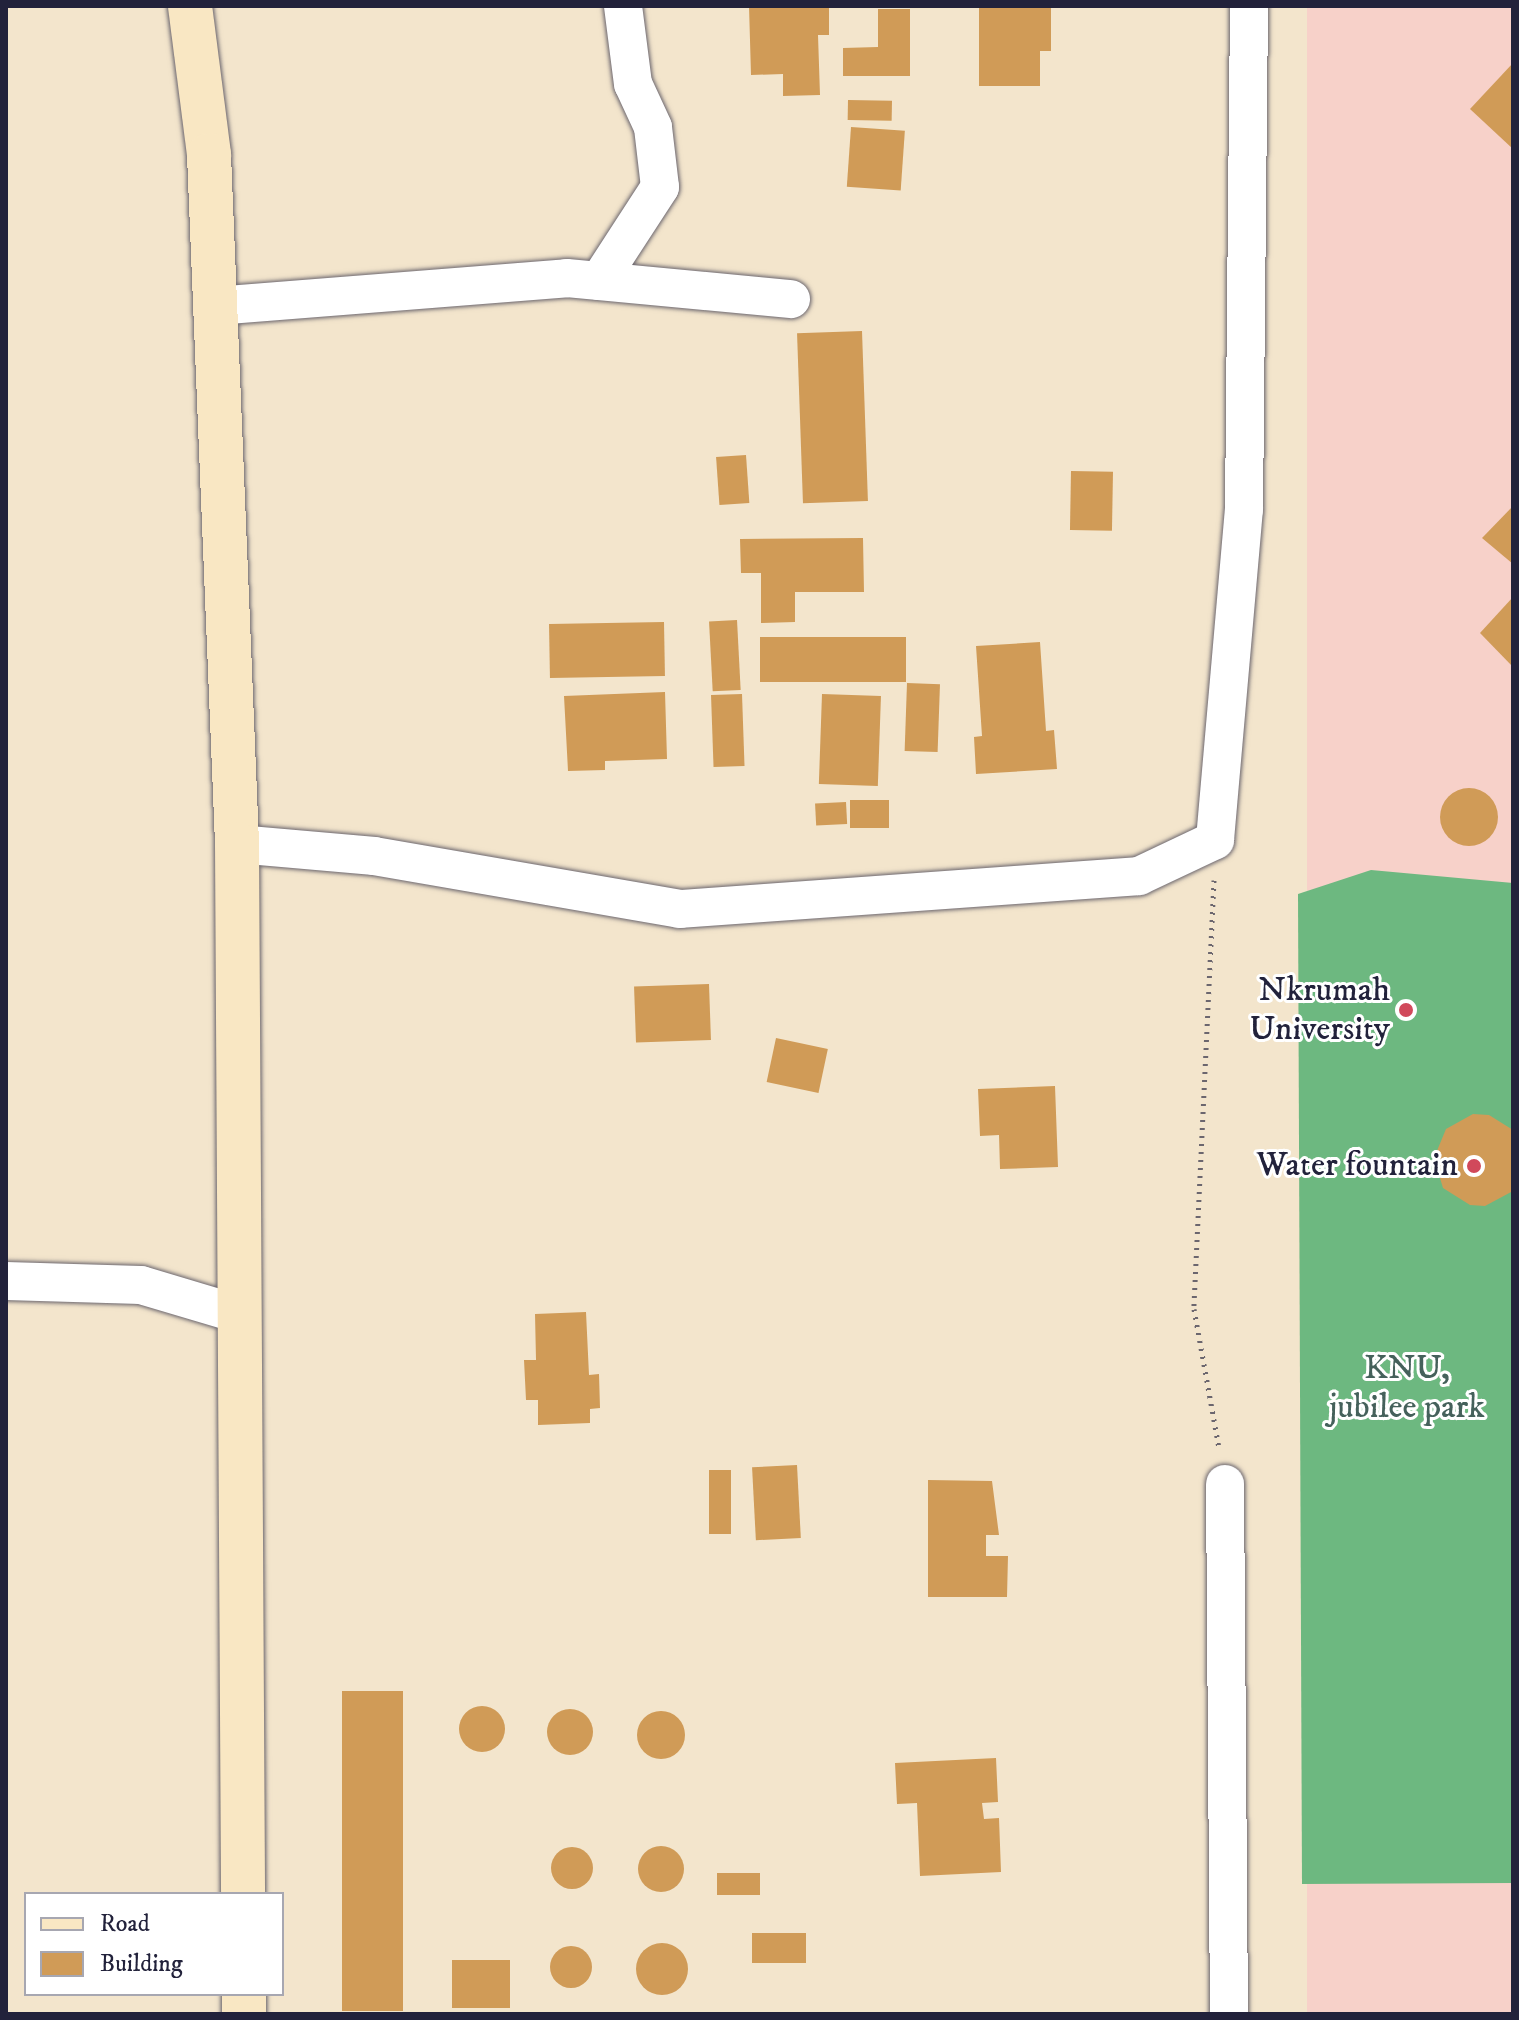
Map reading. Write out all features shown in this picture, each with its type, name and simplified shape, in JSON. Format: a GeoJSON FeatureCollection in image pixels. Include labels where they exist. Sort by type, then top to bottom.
{"type":"FeatureCollection","features":[{"type":"Feature","properties":{"kind":"street"},"geometry":{"type":"LineString","coordinates":[[190,6],[209,155],[237,844],[243,1892]]}},
{"type":"Feature","properties":{"kind":"street"},"geometry":{"type":"LineString","coordinates":[[599,281],[660,187],[653,127],[633,84],[623,6]]}},
{"type":"Feature","properties":{"kind":"street"},"geometry":{"type":"LineString","coordinates":[[237,844],[374,856],[680,909],[1139,876],[1215,840],[1244,510],[1249,6]]}},
{"type":"Feature","properties":{"kind":"street"},"geometry":{"type":"LineString","coordinates":[[215,306],[567,278],[791,299]]}},
{"type":"Feature","properties":{"kind":"street"},"geometry":{"type":"LineString","coordinates":[[6,1281],[141,1285],[238,1314]]}},
{"type":"Feature","properties":{"kind":"street"},"geometry":{"type":"LineString","coordinates":[[1225,1484],[1229,2014]]}},
{"type":"Feature","properties":{"kind":"path"},"geometry":{"type":"LineString","coordinates":[[1215,840],[1194,1309],[1225,1484]]}},
{"type":"Feature","properties":{"kind":"shaded area","name":"Nkrumah University"},"geometry":{"type":"Polygon","coordinates":[[[1307,6],[1513,6],[1513,2014],[1307,2014],[1307,6]]]}},
{"type":"Feature","properties":{"kind":"green space","name":"KNU, jubilee park"},"geometry":{"type":"Polygon","coordinates":[[[1371,870],[1513,883],[1513,1883],[1302,1884],[1298,894],[1371,870]]]}},
{"type":"Feature","properties":{"kind":"building"},"geometry":{"type":"Polygon","coordinates":[[[749,6],[829,6],[829,35],[818,35],[820,95],[783,96],[783,74],[751,75],[749,6]]]}},
{"type":"Feature","properties":{"kind":"building"},"geometry":{"type":"Polygon","coordinates":[[[979,6],[1051,6],[1051,51],[1040,51],[1040,86],[979,86],[979,6]]]}},
{"type":"Feature","properties":{"kind":"building"},"geometry":{"type":"Polygon","coordinates":[[[878,9],[910,9],[910,76],[843,76],[843,48],[878,47],[878,9]]]}},
{"type":"Feature","properties":{"kind":"building"},"geometry":{"type":"Polygon","coordinates":[[[1513,63],[1513,149],[1470,109],[1513,63]]]}},
{"type":"Feature","properties":{"kind":"building"},"geometry":{"type":"Polygon","coordinates":[[[848,100],[892,101],[892,121],[848,120],[848,100]]]}},
{"type":"Feature","properties":{"kind":"building"},"geometry":{"type":"Polygon","coordinates":[[[851,127],[905,131],[901,191],[847,187],[851,127]]]}},
{"type":"Feature","properties":{"kind":"building"},"geometry":{"type":"Polygon","coordinates":[[[862,331],[868,501],[803,503],[797,333],[862,331]]]}},
{"type":"Feature","properties":{"kind":"building"},"geometry":{"type":"Polygon","coordinates":[[[746,455],[749,503],[719,505],[716,457],[746,455]]]}},
{"type":"Feature","properties":{"kind":"building"},"geometry":{"type":"Polygon","coordinates":[[[1071,471],[1113,472],[1112,531],[1070,530],[1071,471]]]}},
{"type":"Feature","properties":{"kind":"building"},"geometry":{"type":"Polygon","coordinates":[[[1513,506],[1513,564],[1482,538],[1513,506]]]}},
{"type":"Feature","properties":{"kind":"building"},"geometry":{"type":"Polygon","coordinates":[[[863,538],[864,592],[795,592],[795,622],[761,623],[761,573],[741,573],[740,539],[863,538]]]}},
{"type":"Feature","properties":{"kind":"building"},"geometry":{"type":"Polygon","coordinates":[[[1513,597],[1513,667],[1480,633],[1513,597]]]}},
{"type":"Feature","properties":{"kind":"building"},"geometry":{"type":"Polygon","coordinates":[[[737,620],[741,690],[713,691],[709,621],[737,620]]]}},
{"type":"Feature","properties":{"kind":"building"},"geometry":{"type":"Polygon","coordinates":[[[664,622],[665,676],[550,678],[549,624],[664,622]]]}},
{"type":"Feature","properties":{"kind":"building"},"geometry":{"type":"Polygon","coordinates":[[[760,637],[906,637],[906,682],[760,682],[760,637]]]}},
{"type":"Feature","properties":{"kind":"building"},"geometry":{"type":"Polygon","coordinates":[[[1040,642],[1046,731],[1054,730],[1057,769],[976,774],[974,737],[982,736],[976,646],[1040,642]]]}},
{"type":"Feature","properties":{"kind":"building"},"geometry":{"type":"Polygon","coordinates":[[[907,683],[940,684],[938,752],[905,751],[907,683]]]}},
{"type":"Feature","properties":{"kind":"building"},"geometry":{"type":"Polygon","coordinates":[[[665,692],[667,759],[605,761],[605,770],[568,771],[564,696],[665,692]]]}},
{"type":"Feature","properties":{"kind":"building"},"geometry":{"type":"Polygon","coordinates":[[[742,694],[745,766],[714,767],[711,695],[742,694]]]}},
{"type":"Feature","properties":{"kind":"building"},"geometry":{"type":"Polygon","coordinates":[[[822,694],[881,696],[878,786],[819,784],[822,694]]]}},
{"type":"Feature","properties":{"kind":"building"},"geometry":{"type":"Polygon","coordinates":[[[1469,788],[1480,790],[1489,797],[1496,806],[1496,828],[1489,837],[1480,844],[1469,846],[1458,844],[1449,837],[1442,828],[1440,817],[1442,806],[1449,797],[1458,790],[1469,788]]]}},
{"type":"Feature","properties":{"kind":"building"},"geometry":{"type":"Polygon","coordinates":[[[850,800],[889,800],[889,828],[850,828],[850,800]]]}},
{"type":"Feature","properties":{"kind":"building"},"geometry":{"type":"Polygon","coordinates":[[[846,802],[847,824],[816,826],[815,804],[846,802]]]}},
{"type":"Feature","properties":{"kind":"building"},"geometry":{"type":"Polygon","coordinates":[[[709,984],[711,1040],[636,1043],[634,987],[709,984]]]}},
{"type":"Feature","properties":{"kind":"building"},"geometry":{"type":"Polygon","coordinates":[[[776,1038],[828,1049],[818,1093],[767,1082],[776,1038]]]}},
{"type":"Feature","properties":{"kind":"building"},"geometry":{"type":"Polygon","coordinates":[[[1055,1086],[1058,1167],[1000,1169],[999,1135],[980,1136],[978,1089],[1055,1086]]]}},
{"type":"Feature","properties":{"kind":"building","name":"Water fountain"},"geometry":{"type":"Polygon","coordinates":[[[1473,1114],[1489,1115],[1513,1130],[1513,1191],[1485,1206],[1470,1205],[1443,1188],[1434,1158],[1446,1129],[1473,1114]]]}},
{"type":"Feature","properties":{"kind":"building"},"geometry":{"type":"Polygon","coordinates":[[[586,1312],[589,1375],[599,1374],[600,1408],[590,1409],[590,1423],[538,1425],[538,1400],[526,1400],[524,1360],[536,1360],[535,1314],[586,1312]]]}},
{"type":"Feature","properties":{"kind":"building"},"geometry":{"type":"Polygon","coordinates":[[[797,1465],[801,1538],[756,1540],[752,1467],[797,1465]]]}},
{"type":"Feature","properties":{"kind":"building"},"geometry":{"type":"Polygon","coordinates":[[[709,1470],[731,1470],[731,1534],[709,1534],[709,1470]]]}},
{"type":"Feature","properties":{"kind":"building"},"geometry":{"type":"Polygon","coordinates":[[[928,1480],[992,1481],[999,1535],[986,1535],[986,1556],[1008,1556],[1007,1597],[928,1597],[928,1480]]]}},
{"type":"Feature","properties":{"kind":"building"},"geometry":{"type":"Polygon","coordinates":[[[342,1691],[403,1691],[403,2011],[342,2011],[342,1691]]]}},
{"type":"Feature","properties":{"kind":"building"},"geometry":{"type":"Polygon","coordinates":[[[482,1706],[498,1713],[505,1729],[498,1745],[482,1752],[466,1745],[459,1729],[466,1713],[482,1706]]]}},
{"type":"Feature","properties":{"kind":"building"},"geometry":{"type":"Polygon","coordinates":[[[570,1709],[586,1716],[593,1732],[586,1748],[570,1755],[554,1748],[547,1732],[554,1716],[570,1709]]]}},
{"type":"Feature","properties":{"kind":"building"},"geometry":{"type":"Polygon","coordinates":[[[661,1711],[678,1718],[685,1735],[678,1752],[661,1759],[644,1752],[637,1735],[644,1718],[661,1711]]]}},
{"type":"Feature","properties":{"kind":"building"},"geometry":{"type":"Polygon","coordinates":[[[996,1758],[998,1802],[982,1803],[984,1819],[999,1818],[1001,1872],[920,1876],[917,1803],[897,1804],[895,1763],[996,1758]]]}},
{"type":"Feature","properties":{"kind":"building"},"geometry":{"type":"Polygon","coordinates":[[[661,1846],[677,1853],[684,1869],[677,1885],[661,1892],[645,1885],[638,1869],[645,1853],[661,1846]]]}},
{"type":"Feature","properties":{"kind":"building"},"geometry":{"type":"Polygon","coordinates":[[[572,1847],[587,1853],[593,1868],[587,1883],[572,1889],[557,1883],[551,1868],[557,1853],[572,1847]]]}},
{"type":"Feature","properties":{"kind":"building"},"geometry":{"type":"Polygon","coordinates":[[[717,1873],[760,1873],[760,1895],[717,1895],[717,1873]]]}},
{"type":"Feature","properties":{"kind":"building"},"geometry":{"type":"Polygon","coordinates":[[[752,1933],[806,1933],[806,1963],[752,1963],[752,1933]]]}},
{"type":"Feature","properties":{"kind":"building"},"geometry":{"type":"Polygon","coordinates":[[[662,1943],[680,1951],[688,1969],[680,1987],[662,1995],[644,1987],[636,1969],[644,1951],[662,1943]]]}},
{"type":"Feature","properties":{"kind":"building"},"geometry":{"type":"Polygon","coordinates":[[[571,1946],[586,1952],[592,1967],[586,1982],[571,1988],[556,1982],[550,1967],[556,1952],[571,1946]]]}},
{"type":"Feature","properties":{"kind":"building"},"geometry":{"type":"Polygon","coordinates":[[[452,1960],[510,1960],[510,2008],[452,2008],[452,1960]]]}},
{"type":"Feature","properties":{"kind":"place","name":"Nkrumah University"},"geometry":{"type":"Point","coordinates":[1406,1010]}},
{"type":"Feature","properties":{"kind":"place","name":"Water fountain"},"geometry":{"type":"Point","coordinates":[1474,1166]}}]}
